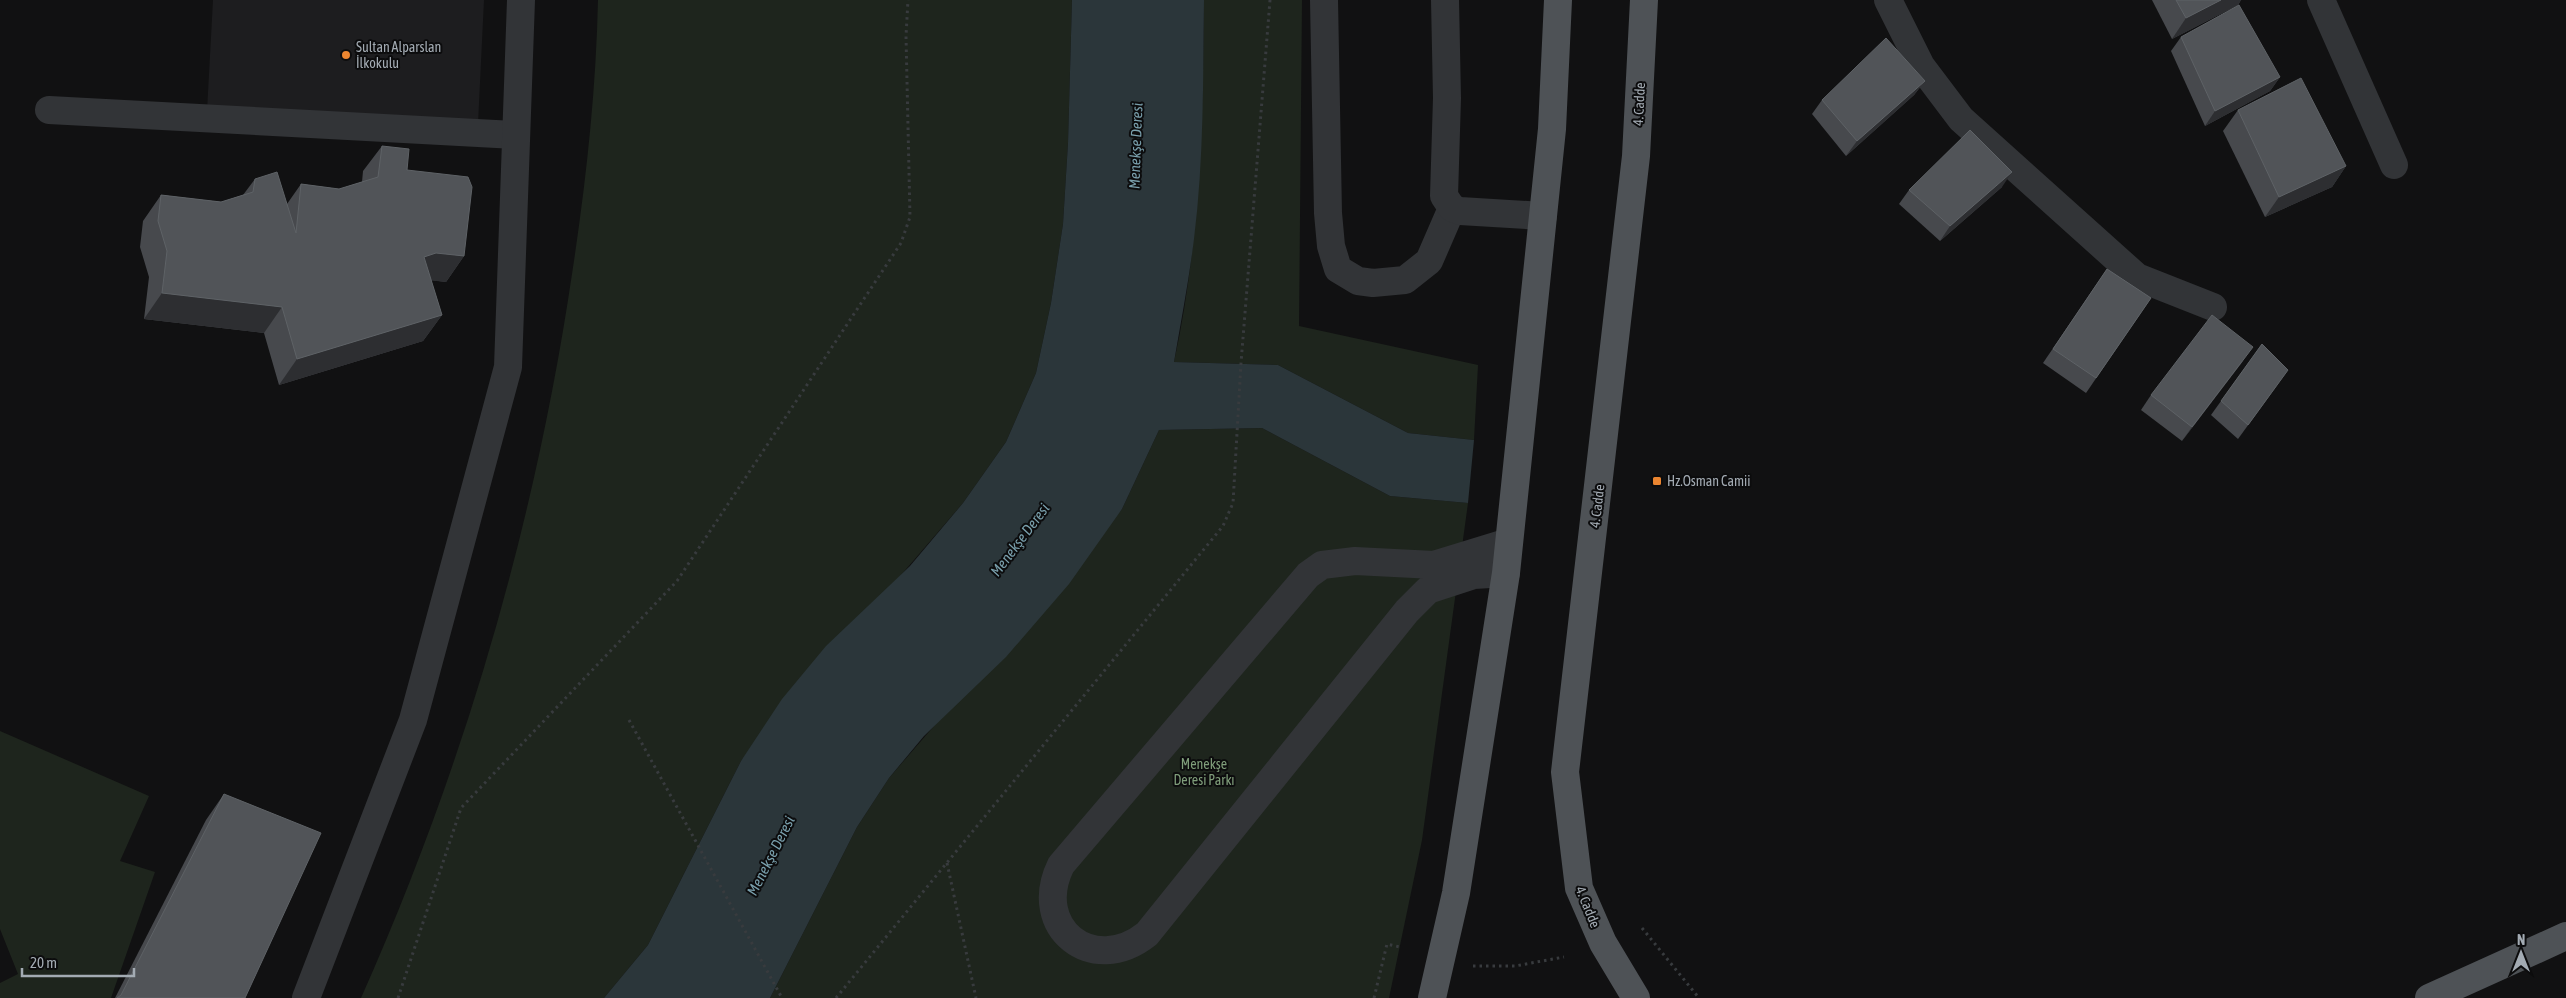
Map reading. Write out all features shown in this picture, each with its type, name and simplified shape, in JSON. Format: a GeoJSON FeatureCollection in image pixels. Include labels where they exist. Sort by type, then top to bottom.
{"type":"FeatureCollection","features":[{"type":"Feature","properties":{"kind":"main road"},"geometry":{"type":"LineString","coordinates":[[1432,998],[1456,893],[1506,572],[1552,130],[1558,0]]}},
{"type":"Feature","properties":{"kind":"main road","name":"4. Cadde"},"geometry":{"type":"LineString","coordinates":[[1636,998],[1603,942],[1579,888],[1565,772],[1636,156],[1644,0]]}},
{"type":"Feature","properties":{"kind":"main road"},"geometry":{"type":"LineString","coordinates":[[2429,998],[2566,936]]}},
{"type":"Feature","properties":{"kind":"street"},"geometry":{"type":"LineString","coordinates":[[306,998],[413,720],[508,367],[521,0]]}},
{"type":"Feature","properties":{"kind":"street"},"geometry":{"type":"LineString","coordinates":[[1324,0],[1328,213],[1330,246],[1338,269],[1358,281],[1373,283],[1405,280],[1429,261],[1452,208]]}},
{"type":"Feature","properties":{"kind":"street"},"geometry":{"type":"LineString","coordinates":[[1445,0],[1447,98],[1444,196],[1452,208],[1460,211],[1543,216]]}},
{"type":"Feature","properties":{"kind":"street"},"geometry":{"type":"LineString","coordinates":[[1888,0],[1921,66],[1961,120],[2137,277],[2213,307]]}},
{"type":"Feature","properties":{"kind":"street"},"geometry":{"type":"LineString","coordinates":[[2320,0],[2394,165]]}},
{"type":"Feature","properties":{"kind":"street"},"geometry":{"type":"LineString","coordinates":[[49,110],[516,135]]}},
{"type":"Feature","properties":{"kind":"street"},"geometry":{"type":"LineString","coordinates":[[1506,572],[1474,575],[1428,590],[1407,611],[1147,934],[1129,946],[1116,950],[1097,950],[1084,946],[1065,932],[1056,918],[1051,898],[1054,878],[1061,864],[1308,575],[1322,565],[1355,561],[1434,565],[1509,542]]}},
{"type":"Feature","properties":{"kind":"path"},"geometry":{"type":"LineString","coordinates":[[398,998],[461,808],[677,581],[901,243],[910,217],[906,36],[908,0]]}},
{"type":"Feature","properties":{"kind":"path"},"geometry":{"type":"LineString","coordinates":[[836,998],[1223,526],[1233,503],[1236,428],[1270,0]]}},
{"type":"Feature","properties":{"kind":"path"},"geometry":{"type":"LineString","coordinates":[[629,720],[782,998]]}},
{"type":"Feature","properties":{"kind":"path"},"geometry":{"type":"LineString","coordinates":[[947,862],[976,998]]}},
{"type":"Feature","properties":{"kind":"path"},"geometry":{"type":"LineString","coordinates":[[1642,928],[1700,998]]}},
{"type":"Feature","properties":{"kind":"path"},"geometry":{"type":"LineString","coordinates":[[1374,998],[1387,944],[1400,947]]}},
{"type":"Feature","properties":{"kind":"path"},"geometry":{"type":"LineString","coordinates":[[1473,966],[1515,966],[1564,957]]}},
{"type":"Feature","properties":{"kind":"shaded area","name":"Sultan Alparslan İlkokulu"},"geometry":{"type":"Polygon","coordinates":[[[213,0],[484,0],[478,124],[207,111],[213,0]]]}},
{"type":"Feature","properties":{"kind":"green space"},"geometry":{"type":"Polygon","coordinates":[[[598,0],[1072,0],[1068,143],[1063,224],[1051,303],[1036,373],[1006,442],[963,503],[741,761],[648,945],[604,998],[361,998],[398,911],[432,823],[463,733],[491,643],[516,552],[538,460],[557,367],[582,206],[590,137],[598,0]]]}},
{"type":"Feature","properties":{"kind":"green space"},"geometry":{"type":"Polygon","coordinates":[[[1204,0],[1302,0],[1299,326],[1478,365],[1474,440],[1408,433],[1278,365],[1174,362],[1190,272],[1195,227],[1203,91],[1204,0]]]}},
{"type":"Feature","properties":{"kind":"green space","name":"Menekşe Deresi Parkı"},"geometry":{"type":"Polygon","coordinates":[[[1262,428],[1390,496],[1468,503],[1422,840],[1389,998],[770,998],[857,827],[889,778],[1122,509],[1159,430],[1262,428]]]}},
{"type":"Feature","properties":{"kind":"green space"},"geometry":{"type":"Polygon","coordinates":[[[0,731],[149,796],[120,861],[155,872],[111,998],[0,998],[0,983],[18,974],[0,929],[0,731]]]}},
{"type":"Feature","properties":{"kind":"water","name":"Menekşe Deresi"},"geometry":{"type":"Polygon","coordinates":[[[1072,0],[1204,0],[1200,179],[1190,270],[1174,362],[1278,365],[1408,433],[1474,440],[1468,503],[1390,496],[1262,428],[1159,430],[1122,509],[1069,584],[1006,657],[924,736],[889,778],[857,827],[770,998],[604,998],[648,945],[741,761],[782,699],[826,646],[910,566],[963,503],[1006,442],[1036,373],[1051,303],[1063,224],[1068,143],[1072,0]]]}},
{"type":"Feature","properties":{"kind":"building"},"geometry":{"type":"Polygon","coordinates":[[[2176,0],[2221,0],[2186,18],[2176,0]]]}},
{"type":"Feature","properties":{"kind":"building"},"geometry":{"type":"Polygon","coordinates":[[[2239,5],[2280,77],[2215,111],[2181,37],[2239,5]]]}},
{"type":"Feature","properties":{"kind":"building"},"geometry":{"type":"Polygon","coordinates":[[[1886,38],[1925,81],[1857,141],[1822,100],[1886,38]]]}},
{"type":"Feature","properties":{"kind":"building"},"geometry":{"type":"Polygon","coordinates":[[[2301,78],[2346,166],[2279,197],[2238,110],[2301,78]]]}},
{"type":"Feature","properties":{"kind":"building"},"geometry":{"type":"Polygon","coordinates":[[[1970,130],[2012,172],[1950,226],[1909,190],[1970,130]]]}},
{"type":"Feature","properties":{"kind":"building"},"geometry":{"type":"Polygon","coordinates":[[[382,146],[409,149],[407,170],[468,177],[472,187],[464,256],[436,253],[424,257],[442,315],[297,359],[282,307],[162,293],[167,251],[158,221],[161,195],[221,202],[253,192],[255,179],[277,172],[296,233],[301,184],[339,189],[378,177],[382,146]]]}},
{"type":"Feature","properties":{"kind":"building"},"geometry":{"type":"Polygon","coordinates":[[[2107,269],[2151,298],[2096,378],[2053,349],[2107,269]]]}},
{"type":"Feature","properties":{"kind":"building"},"geometry":{"type":"Polygon","coordinates":[[[2212,315],[2253,347],[2192,427],[2151,395],[2212,315]]]}},
{"type":"Feature","properties":{"kind":"building"},"geometry":{"type":"Polygon","coordinates":[[[2262,344],[2288,370],[2248,425],[2221,401],[2262,344]]]}},
{"type":"Feature","properties":{"kind":"building"},"geometry":{"type":"Polygon","coordinates":[[[224,794],[321,833],[245,998],[117,998],[121,995],[224,794]]]}},
{"type":"Feature","properties":{"kind":"place","name":"Sultan Alparslan İlkokulu"},"geometry":{"type":"Point","coordinates":[346,55]}},
{"type":"Feature","properties":{"kind":"place","name":"Hz.Osman Camii"},"geometry":{"type":"Point","coordinates":[1657,481]}}]}
